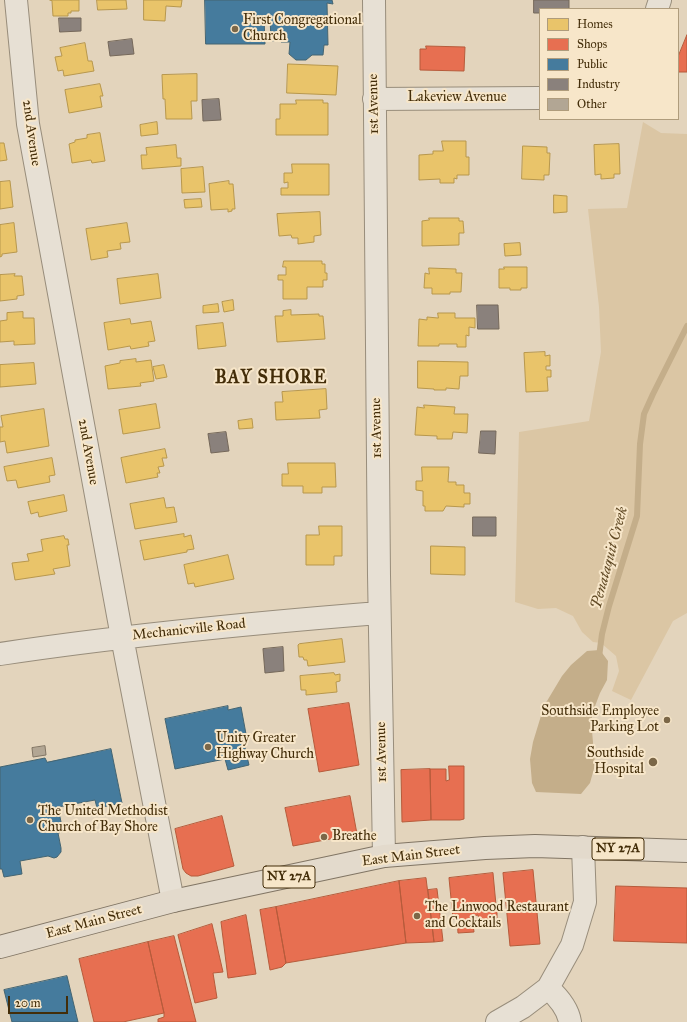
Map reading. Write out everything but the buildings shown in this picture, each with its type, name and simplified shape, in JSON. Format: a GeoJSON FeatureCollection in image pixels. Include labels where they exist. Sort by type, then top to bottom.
{"type":"FeatureCollection","features":[{"type":"Feature","properties":{"kind":"main road","name":"East Main Street"},"geometry":{"type":"LineString","coordinates":[[0,947],[173,901],[384,856],[528,846],[687,851]]}},
{"type":"Feature","properties":{"kind":"street","name":"2nd Avenue"},"geometry":{"type":"LineString","coordinates":[[16,0],[28,124],[122,637],[173,901]]}},
{"type":"Feature","properties":{"kind":"street","name":"1st Avenue"},"geometry":{"type":"LineString","coordinates":[[374,0],[384,856]]}},
{"type":"Feature","properties":{"kind":"street","name":"Lakeview Avenue"},"geometry":{"type":"LineString","coordinates":[[374,99],[539,98]]}},
{"type":"Feature","properties":{"kind":"street","name":"Mechanicville Road"},"geometry":{"type":"LineString","coordinates":[[0,654],[122,637],[260,622],[380,613]]}},
{"type":"Feature","properties":{"kind":"street"},"geometry":{"type":"LineString","coordinates":[[497,1022],[524,1007],[548,988],[572,945],[585,902],[583,847]]}},
{"type":"Feature","properties":{"kind":"street"},"geometry":{"type":"LineString","coordinates":[[548,988],[556,995],[569,1015],[570,1022]]}},
{"type":"Feature","properties":{"kind":"shaded area"},"geometry":{"type":"Polygon","coordinates":[[[643,122],[661,133],[687,134],[687,613],[673,621],[631,700],[612,691],[619,671],[616,656],[601,643],[593,642],[582,632],[573,616],[556,608],[538,609],[515,602],[519,432],[589,421],[601,352],[599,307],[588,209],[627,208],[643,122]]]}},
{"type":"Feature","properties":{"kind":"shaded area"},"geometry":{"type":"Polygon","coordinates":[[[600,650],[608,661],[607,680],[592,714],[595,765],[590,783],[581,794],[536,792],[532,783],[530,759],[533,742],[544,706],[562,676],[571,665],[587,651],[600,650]]]}},
{"type":"Feature","properties":{"kind":"waterway","name":"Penataquit Creek"},"geometry":{"type":"LineString","coordinates":[[599,657],[602,634],[609,606],[637,516],[640,444],[644,414],[687,326]]}},
{"type":"Feature","properties":{"kind":"place","name":"First Congregational Church"},"geometry":{"type":"Point","coordinates":[235,29]}},
{"type":"Feature","properties":{"kind":"place","name":"Southside Employee Parking Lot"},"geometry":{"type":"Point","coordinates":[667,720]}},
{"type":"Feature","properties":{"kind":"place","name":"Unity Greater Highway Church"},"geometry":{"type":"Point","coordinates":[208,747]}},
{"type":"Feature","properties":{"kind":"place","name":"Southside Hospital"},"geometry":{"type":"Point","coordinates":[653,762]}},
{"type":"Feature","properties":{"kind":"place","name":"The United Methodist Church of Bay Shore"},"geometry":{"type":"Point","coordinates":[30,820]}},
{"type":"Feature","properties":{"kind":"place","name":"Breathe"},"geometry":{"type":"Point","coordinates":[324,837]}},
{"type":"Feature","properties":{"kind":"place","name":"The Linwood Restaurant and Cocktails"},"geometry":{"type":"Point","coordinates":[417,916]}},
{"type":"Feature","properties":{"kind":"district","name":"BAY SHORE"},"geometry":{"type":"Point","coordinates":[271,379]}}]}
